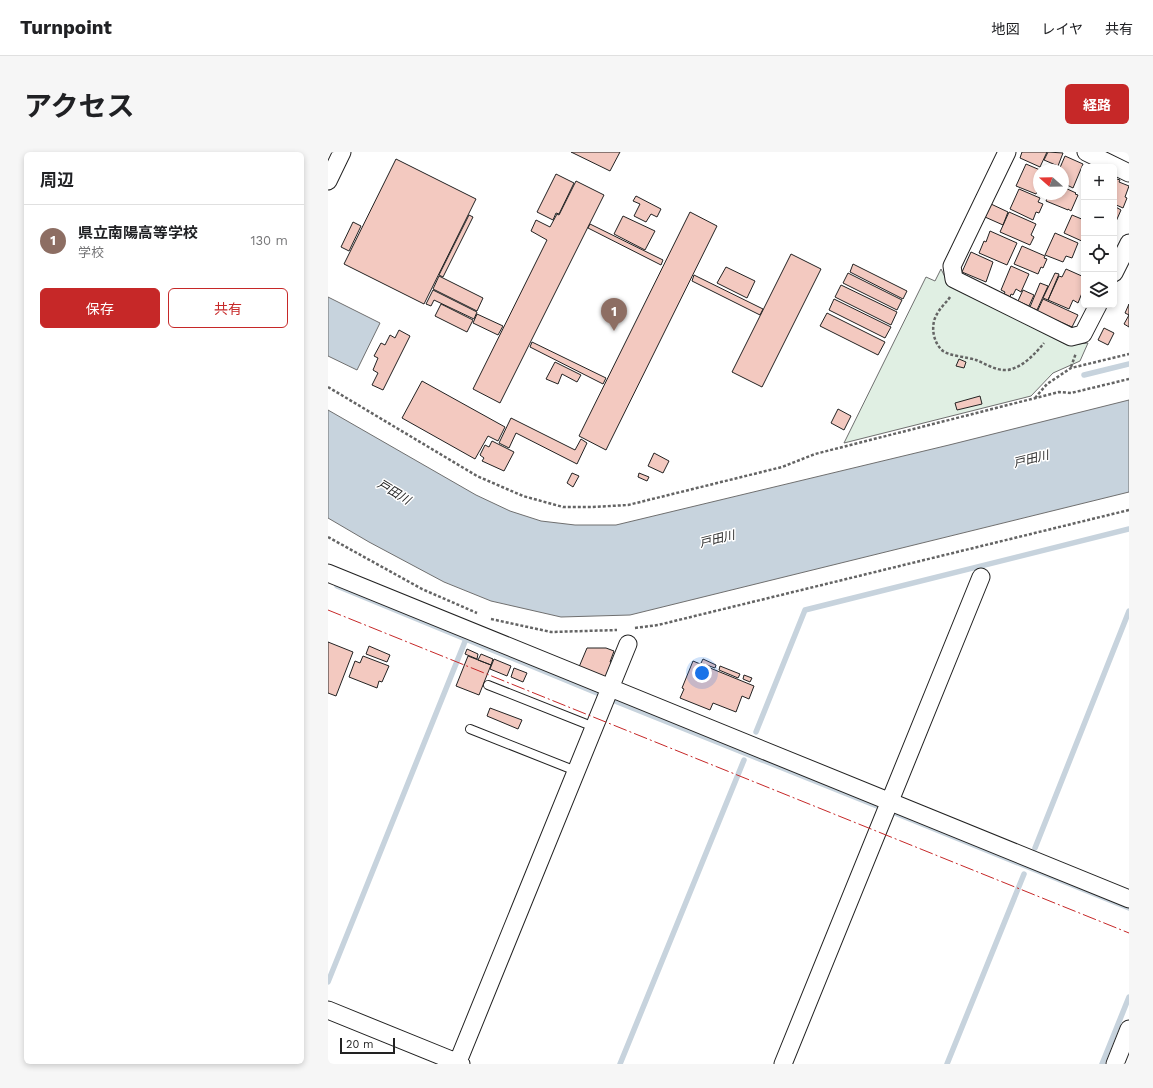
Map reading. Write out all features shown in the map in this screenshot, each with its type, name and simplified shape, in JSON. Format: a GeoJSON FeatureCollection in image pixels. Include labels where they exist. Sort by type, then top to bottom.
{"type":"FeatureCollection","features":[{"type":"Feature","properties":{"kind":"street"},"geometry":{"type":"LineString","coordinates":[[328,181],[342,152]]}},
{"type":"Feature","properties":{"kind":"street"},"geometry":{"type":"LineString","coordinates":[[1007,152],[952,266],[954,279],[1072,336],[1083,334],[1096,308]]}},
{"type":"Feature","properties":{"kind":"street"},"geometry":{"type":"LineString","coordinates":[[1086,152],[1113,158],[1129,173]]}},
{"type":"Feature","properties":{"kind":"street"},"geometry":{"type":"LineString","coordinates":[[1115,272],[1129,245]]}},
{"type":"Feature","properties":{"kind":"street"},"geometry":{"type":"LineString","coordinates":[[329,576],[610,688],[1129,899]]}},
{"type":"Feature","properties":{"kind":"street"},"geometry":{"type":"LineString","coordinates":[[783,1064],[981,577]]}},
{"type":"Feature","properties":{"kind":"street"},"geometry":{"type":"LineString","coordinates":[[328,1010],[458,1063],[610,688],[626,634]]}},
{"type":"Feature","properties":{"kind":"street"},"geometry":{"type":"LineString","coordinates":[[1115,1064],[1129,1029]]}},
{"type":"Feature","properties":{"kind":"lane"},"geometry":{"type":"LineString","coordinates":[[488,685],[594,727]]}},
{"type":"Feature","properties":{"kind":"lane"},"geometry":{"type":"LineString","coordinates":[[470,729],[576,771]]}},
{"type":"Feature","properties":{"kind":"path"},"geometry":{"type":"LineString","coordinates":[[961,283],[936,314],[934,322],[935,338],[944,351],[976,360],[996,369],[1007,370],[1019,366],[1036,353],[1056,329]]}},
{"type":"Feature","properties":{"kind":"path"},"geometry":{"type":"LineString","coordinates":[[1035,398],[1047,384],[1071,368],[1129,354]]}},
{"type":"Feature","properties":{"kind":"path"},"geometry":{"type":"LineString","coordinates":[[328,387],[477,476],[523,496],[563,507],[578,507],[628,505],[782,467],[815,454],[1035,398],[1059,392],[1071,393],[1129,378]]}},
{"type":"Feature","properties":{"kind":"path"},"geometry":{"type":"LineString","coordinates":[[491,619],[551,632],[608,631],[626,634],[1129,510]]}},
{"type":"Feature","properties":{"kind":"path"},"geometry":{"type":"LineString","coordinates":[[328,537],[422,589],[484,616]]}},
{"type":"Feature","properties":{"kind":"green space"},"geometry":{"type":"Polygon","coordinates":[[[941,269],[949,285],[1068,345],[1088,343],[1080,361],[1053,373],[1031,396],[844,443],[926,277],[935,281],[941,269]]]}},
{"type":"Feature","properties":{"kind":"water"},"geometry":{"type":"Polygon","coordinates":[[[328,297],[380,323],[357,370],[328,356],[328,297]]]}},
{"type":"Feature","properties":{"kind":"water","name":"戸田川"},"geometry":{"type":"Polygon","coordinates":[[[1129,400],[1129,492],[630,615],[561,617],[491,601],[444,582],[369,542],[328,518],[328,410],[476,495],[510,511],[541,521],[575,525],[616,525],[1129,400]]]}},
{"type":"Feature","properties":{"kind":"building"},"geometry":{"type":"Polygon","coordinates":[[[571,152],[620,152],[610,171],[571,152]]]}},
{"type":"Feature","properties":{"kind":"building"},"geometry":{"type":"Polygon","coordinates":[[[1022,152],[1047,152],[1041,164],[1033,164],[1020,158],[1022,152]]]}},
{"type":"Feature","properties":{"kind":"building"},"geometry":{"type":"Polygon","coordinates":[[[1048,152],[1063,153],[1059,164],[1053,164],[1044,160],[1048,152]]]}},
{"type":"Feature","properties":{"kind":"building"},"geometry":{"type":"Polygon","coordinates":[[[1065,156],[1083,164],[1081,164],[1081,169],[1073,188],[1069,186],[1069,164],[1062,164],[1065,156]]]}},
{"type":"Feature","properties":{"kind":"building"},"geometry":{"type":"Polygon","coordinates":[[[396,159],[476,199],[424,304],[344,264],[396,159]]]}},
{"type":"Feature","properties":{"kind":"building"},"geometry":{"type":"Polygon","coordinates":[[[1026,164],[1033,167],[1033,193],[1016,186],[1026,164]]]}},
{"type":"Feature","properties":{"kind":"building"},"geometry":{"type":"Polygon","coordinates":[[[556,174],[574,183],[559,214],[556,213],[553,220],[537,212],[556,174]]]}},
{"type":"Feature","properties":{"kind":"building"},"geometry":{"type":"Polygon","coordinates":[[[1117,179],[1120,180],[1119,182],[1129,186],[1125,197],[1127,198],[1123,208],[1117,205],[1117,179]]]}},
{"type":"Feature","properties":{"kind":"building"},"geometry":{"type":"Polygon","coordinates":[[[576,181],[604,195],[500,403],[473,389],[547,240],[531,231],[536,220],[550,227],[557,214],[559,215],[576,181]]]}},
{"type":"Feature","properties":{"kind":"building"},"geometry":{"type":"Polygon","coordinates":[[[1019,189],[1033,195],[1033,200],[1039,200],[1038,202],[1043,204],[1039,213],[1036,212],[1033,220],[1010,209],[1019,189]]]}},
{"type":"Feature","properties":{"kind":"building"},"geometry":{"type":"Polygon","coordinates":[[[1069,190],[1078,195],[1071,211],[1046,201],[1069,200],[1069,190]]]}},
{"type":"Feature","properties":{"kind":"building"},"geometry":{"type":"Polygon","coordinates":[[[636,196],[661,209],[657,217],[651,214],[646,222],[634,216],[640,204],[633,201],[636,196]]]}},
{"type":"Feature","properties":{"kind":"building"},"geometry":{"type":"Polygon","coordinates":[[[991,204],[1008,212],[1003,225],[985,217],[991,204]]]}},
{"type":"Feature","properties":{"kind":"building"},"geometry":{"type":"Polygon","coordinates":[[[1117,208],[1121,210],[1117,219],[1117,208]]]}},
{"type":"Feature","properties":{"kind":"building"},"geometry":{"type":"Polygon","coordinates":[[[690,212],[717,226],[606,450],[579,436],[690,212]]]}},
{"type":"Feature","properties":{"kind":"building"},"geometry":{"type":"Polygon","coordinates":[[[1009,212],[1036,224],[1031,235],[1034,237],[1030,245],[1000,232],[1009,212]]]}},
{"type":"Feature","properties":{"kind":"building"},"geometry":{"type":"Polygon","coordinates":[[[469,215],[473,217],[443,277],[439,275],[469,215]]]}},
{"type":"Feature","properties":{"kind":"building"},"geometry":{"type":"Polygon","coordinates":[[[1072,215],[1081,219],[1081,241],[1064,233],[1072,215]]]}},
{"type":"Feature","properties":{"kind":"building"},"geometry":{"type":"Polygon","coordinates":[[[623,216],[655,231],[645,250],[614,234],[623,216]]]}},
{"type":"Feature","properties":{"kind":"building"},"geometry":{"type":"Polygon","coordinates":[[[353,222],[361,226],[349,251],[341,247],[353,222]]]}},
{"type":"Feature","properties":{"kind":"building"},"geometry":{"type":"Polygon","coordinates":[[[590,224],[663,260],[661,265],[588,228],[590,224]]]}},
{"type":"Feature","properties":{"kind":"building"},"geometry":{"type":"Polygon","coordinates":[[[990,231],[1017,243],[1007,265],[979,253],[984,241],[986,242],[990,231]]]}},
{"type":"Feature","properties":{"kind":"building"},"geometry":{"type":"Polygon","coordinates":[[[1055,233],[1078,243],[1072,258],[1066,256],[1063,262],[1045,255],[1055,233]]]}},
{"type":"Feature","properties":{"kind":"building"},"geometry":{"type":"Polygon","coordinates":[[[1022,246],[1045,256],[1044,258],[1047,259],[1043,268],[1041,267],[1038,274],[1014,264],[1022,246]]]}},
{"type":"Feature","properties":{"kind":"building"},"geometry":{"type":"Polygon","coordinates":[[[971,252],[993,262],[986,282],[962,272],[971,252]]]}},
{"type":"Feature","properties":{"kind":"building"},"geometry":{"type":"Polygon","coordinates":[[[791,254],[821,269],[762,387],[732,372],[791,254]]]}},
{"type":"Feature","properties":{"kind":"building"},"geometry":{"type":"Polygon","coordinates":[[[853,264],[907,291],[903,299],[850,272],[853,264]]]}},
{"type":"Feature","properties":{"kind":"building"},"geometry":{"type":"Polygon","coordinates":[[[1011,266],[1029,274],[1021,292],[1016,289],[1010,297],[1004,294],[1005,292],[1001,290],[1011,266]]]}},
{"type":"Feature","properties":{"kind":"building"},"geometry":{"type":"Polygon","coordinates":[[[726,267],[755,281],[747,298],[717,283],[726,267]]]}},
{"type":"Feature","properties":{"kind":"building"},"geometry":{"type":"Polygon","coordinates":[[[1066,269],[1081,276],[1081,296],[1078,303],[1073,300],[1069,309],[1048,300],[1059,276],[1062,277],[1066,269]]]}},
{"type":"Feature","properties":{"kind":"building"},"geometry":{"type":"Polygon","coordinates":[[[848,273],[902,300],[897,310],[843,283],[848,273]]]}},
{"type":"Feature","properties":{"kind":"building"},"geometry":{"type":"Polygon","coordinates":[[[1055,273],[1059,274],[1048,300],[1043,298],[1055,273]]]}},
{"type":"Feature","properties":{"kind":"building"},"geometry":{"type":"Polygon","coordinates":[[[694,275],[763,309],[760,315],[692,281],[694,275]]]}},
{"type":"Feature","properties":{"kind":"building"},"geometry":{"type":"Polygon","coordinates":[[[439,276],[483,298],[477,311],[433,289],[439,276]]]}},
{"type":"Feature","properties":{"kind":"building"},"geometry":{"type":"Polygon","coordinates":[[[1040,283],[1048,286],[1037,310],[1030,307],[1040,283]]]}},
{"type":"Feature","properties":{"kind":"building"},"geometry":{"type":"Polygon","coordinates":[[[841,285],[897,312],[891,325],[835,297],[841,285]]]}},
{"type":"Feature","properties":{"kind":"building"},"geometry":{"type":"Polygon","coordinates":[[[433,290],[477,312],[474,319],[434,300],[431,306],[426,304],[433,290]]]}},
{"type":"Feature","properties":{"kind":"building"},"geometry":{"type":"Polygon","coordinates":[[[1023,290],[1034,295],[1029,306],[1018,301],[1023,290]]]}},
{"type":"Feature","properties":{"kind":"building"},"geometry":{"type":"Polygon","coordinates":[[[834,299],[891,327],[885,338],[829,310],[834,299]]]}},
{"type":"Feature","properties":{"kind":"building"},"geometry":{"type":"Polygon","coordinates":[[[1043,299],[1078,315],[1072,327],[1037,312],[1043,299]]]}},
{"type":"Feature","properties":{"kind":"building"},"geometry":{"type":"Polygon","coordinates":[[[441,304],[473,320],[467,332],[435,316],[441,304]]]}},
{"type":"Feature","properties":{"kind":"building"},"geometry":{"type":"Polygon","coordinates":[[[1129,304],[1129,315],[1125,313],[1129,304]]]}},
{"type":"Feature","properties":{"kind":"building"},"geometry":{"type":"Polygon","coordinates":[[[827,313],[885,342],[878,355],[820,326],[827,313]]]}},
{"type":"Feature","properties":{"kind":"building"},"geometry":{"type":"Polygon","coordinates":[[[477,314],[503,326],[498,335],[473,323],[477,314]]]}},
{"type":"Feature","properties":{"kind":"building"},"geometry":{"type":"Polygon","coordinates":[[[1129,315],[1129,327],[1124,324],[1129,315]]]}},
{"type":"Feature","properties":{"kind":"building"},"geometry":{"type":"Polygon","coordinates":[[[1104,328],[1114,333],[1108,345],[1098,340],[1104,328]]]}},
{"type":"Feature","properties":{"kind":"building"},"geometry":{"type":"Polygon","coordinates":[[[399,330],[410,336],[383,390],[372,385],[378,373],[373,370],[378,358],[374,356],[381,343],[385,345],[390,335],[395,338],[399,330]]]}},
{"type":"Feature","properties":{"kind":"building"},"geometry":{"type":"Polygon","coordinates":[[[532,342],[606,378],[603,384],[530,347],[532,342]]]}},
{"type":"Feature","properties":{"kind":"building"},"geometry":{"type":"Polygon","coordinates":[[[959,359],[966,362],[964,368],[956,366],[959,359]]]}},
{"type":"Feature","properties":{"kind":"building"},"geometry":{"type":"Polygon","coordinates":[[[555,362],[581,375],[577,382],[562,374],[558,384],[546,379],[555,362]]]}},
{"type":"Feature","properties":{"kind":"building"},"geometry":{"type":"Polygon","coordinates":[[[422,381],[505,427],[498,441],[488,436],[475,459],[402,418],[422,381]]]}},
{"type":"Feature","properties":{"kind":"building"},"geometry":{"type":"Polygon","coordinates":[[[980,396],[982,404],[957,410],[955,403],[980,396]]]}},
{"type":"Feature","properties":{"kind":"building"},"geometry":{"type":"Polygon","coordinates":[[[838,409],[851,416],[844,430],[831,423],[838,409]]]}},
{"type":"Feature","properties":{"kind":"building"},"geometry":{"type":"Polygon","coordinates":[[[511,418],[575,450],[581,439],[587,443],[577,464],[516,433],[509,448],[499,443],[511,418]]]}},
{"type":"Feature","properties":{"kind":"building"},"geometry":{"type":"Polygon","coordinates":[[[492,441],[514,452],[504,471],[482,461],[484,458],[480,455],[485,445],[489,447],[492,441]]]}},
{"type":"Feature","properties":{"kind":"building"},"geometry":{"type":"Polygon","coordinates":[[[654,453],[669,461],[663,473],[648,466],[654,453]]]}},
{"type":"Feature","properties":{"kind":"building"},"geometry":{"type":"Polygon","coordinates":[[[572,473],[579,476],[573,487],[567,483],[572,473]]]}},
{"type":"Feature","properties":{"kind":"building"},"geometry":{"type":"Polygon","coordinates":[[[639,473],[649,477],[647,481],[638,477],[639,473]]]}},
{"type":"Feature","properties":{"kind":"building"},"geometry":{"type":"Polygon","coordinates":[[[328,642],[353,652],[336,696],[328,693],[328,642]]]}},
{"type":"Feature","properties":{"kind":"building"},"geometry":{"type":"Polygon","coordinates":[[[369,646],[390,655],[387,662],[366,654],[369,646]]]}},
{"type":"Feature","properties":{"kind":"building"},"geometry":{"type":"Polygon","coordinates":[[[587,648],[606,648],[614,651],[610,662],[613,663],[607,678],[579,667],[587,648]]]}},
{"type":"Feature","properties":{"kind":"building"},"geometry":{"type":"Polygon","coordinates":[[[467,649],[478,654],[477,659],[465,654],[467,649]]]}},
{"type":"Feature","properties":{"kind":"building"},"geometry":{"type":"Polygon","coordinates":[[[481,654],[493,659],[491,665],[478,660],[481,654]]]}},
{"type":"Feature","properties":{"kind":"building"},"geometry":{"type":"Polygon","coordinates":[[[363,656],[389,666],[382,682],[379,681],[377,688],[349,677],[355,661],[360,663],[363,656]]]}},
{"type":"Feature","properties":{"kind":"building"},"geometry":{"type":"Polygon","coordinates":[[[468,656],[491,665],[479,695],[456,686],[468,656]]]}},
{"type":"Feature","properties":{"kind":"building"},"geometry":{"type":"Polygon","coordinates":[[[494,659],[511,666],[507,676],[490,669],[494,659]]]}},
{"type":"Feature","properties":{"kind":"building"},"geometry":{"type":"Polygon","coordinates":[[[703,659],[716,665],[715,668],[701,663],[703,659]]]}},
{"type":"Feature","properties":{"kind":"building"},"geometry":{"type":"Polygon","coordinates":[[[693,661],[754,686],[749,699],[742,696],[736,712],[713,703],[710,710],[680,698],[684,689],[682,688],[693,661]]]}},
{"type":"Feature","properties":{"kind":"building"},"geometry":{"type":"Polygon","coordinates":[[[720,666],[740,674],[738,678],[719,670],[720,666]]]}},
{"type":"Feature","properties":{"kind":"building"},"geometry":{"type":"Polygon","coordinates":[[[514,668],[527,673],[523,682],[511,677],[514,668]]]}},
{"type":"Feature","properties":{"kind":"building"},"geometry":{"type":"Polygon","coordinates":[[[744,675],[752,678],[750,682],[743,679],[744,675]]]}},
{"type":"Feature","properties":{"kind":"building"},"geometry":{"type":"Polygon","coordinates":[[[490,708],[522,720],[518,729],[487,716],[490,708]]]}},
{"type":"Feature","properties":{"kind":"waterway"},"geometry":{"type":"LineString","coordinates":[[1084,375],[1129,364]]}},
{"type":"Feature","properties":{"kind":"waterway"},"geometry":{"type":"LineString","coordinates":[[756,732],[805,610],[1129,529]]}},
{"type":"Feature","properties":{"kind":"waterway"},"geometry":{"type":"LineString","coordinates":[[337,586],[597,693]]}},
{"type":"Feature","properties":{"kind":"waterway"},"geometry":{"type":"LineString","coordinates":[[1035,848],[1129,611]]}},
{"type":"Feature","properties":{"kind":"waterway"},"geometry":{"type":"LineString","coordinates":[[328,982],[466,639]]}},
{"type":"Feature","properties":{"kind":"waterway"},"geometry":{"type":"LineString","coordinates":[[615,701],[877,806]]}},
{"type":"Feature","properties":{"kind":"waterway"},"geometry":{"type":"LineString","coordinates":[[620,1064],[744,760]]}},
{"type":"Feature","properties":{"kind":"waterway"},"geometry":{"type":"LineString","coordinates":[[895,813],[1129,908]]}},
{"type":"Feature","properties":{"kind":"waterway"},"geometry":{"type":"LineString","coordinates":[[947,1064],[1024,874]]}},
{"type":"Feature","properties":{"kind":"waterway"},"geometry":{"type":"LineString","coordinates":[[1102,1064],[1129,997]]}},
{"type":"Feature","properties":{"kind":"power"},"geometry":{"type":"LineString","coordinates":[[328,610],[1129,933]]}},
{"type":"Feature","properties":{"kind":"place","name":"県立南陽高等学校"},"geometry":{"type":"Point","coordinates":[614,331]}}]}
